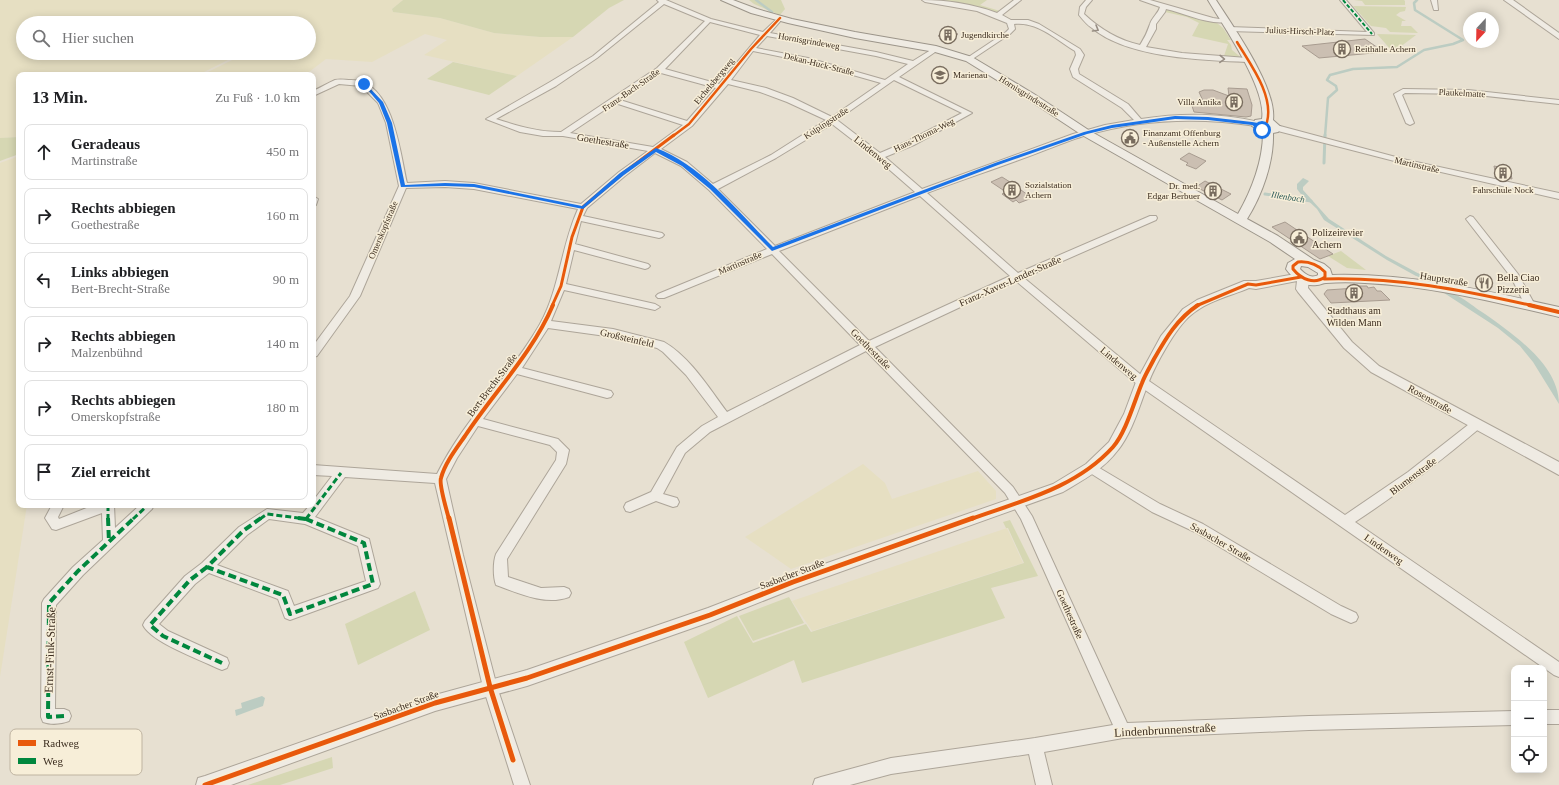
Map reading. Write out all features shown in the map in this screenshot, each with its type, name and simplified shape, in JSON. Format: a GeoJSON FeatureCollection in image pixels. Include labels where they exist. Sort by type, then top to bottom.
{"type":"FeatureCollection","features":[{"type":"Feature","properties":{"kind":"main road","name":"Hornisgrindestraße"},"geometry":{"type":"LineString","coordinates":[[725,0],[754,11],[780,18],[855,35],[936,49],[969,59],[1030,96],[1086,133],[1296,253],[1307,274]]}},
{"type":"Feature","properties":{"kind":"main road"},"geometry":{"type":"LineString","coordinates":[[1212,0],[1261,84],[1268,106],[1271,127],[1264,164],[1252,197],[1240,220]]}},
{"type":"Feature","properties":{"kind":"main road"},"geometry":{"type":"LineString","coordinates":[[1256,124],[1260,128],[1271,127]]}},
{"type":"Feature","properties":{"kind":"main road","name":"Hauptstraße"},"geometry":{"type":"LineString","coordinates":[[1307,274],[1374,278],[1434,284],[1559,312]]}},
{"type":"Feature","properties":{"kind":"street"},"geometry":{"type":"LineString","coordinates":[[925,0],[959,5],[997,16],[1010,22],[1022,21],[1038,25],[1078,50],[1080,55],[1074,69],[1076,75],[1125,106],[1140,122]]}},
{"type":"Feature","properties":{"kind":"street"},"geometry":{"type":"LineString","coordinates":[[997,16],[1018,0]]}},
{"type":"Feature","properties":{"kind":"street"},"geometry":{"type":"LineString","coordinates":[[1089,0],[1083,7],[1080,14],[1089,25],[1118,40],[1142,48],[1174,55],[1247,60]]}},
{"type":"Feature","properties":{"kind":"street","name":"Julius-Hirsch-Platz"},"geometry":{"type":"LineString","coordinates":[[1143,0],[1224,22],[1372,34],[1343,0]]}},
{"type":"Feature","properties":{"kind":"street"},"geometry":{"type":"LineString","coordinates":[[1434,0],[1436,9]]}},
{"type":"Feature","properties":{"kind":"street"},"geometry":{"type":"LineString","coordinates":[[1508,0],[1559,37]]}},
{"type":"Feature","properties":{"kind":"street","name":"Hornisgrindeweg"},"geometry":{"type":"LineString","coordinates":[[661,1],[709,20],[754,32],[876,54],[914,63]]}},
{"type":"Feature","properties":{"kind":"street","name":"Goethestraße"},"geometry":{"type":"LineString","coordinates":[[661,1],[595,57],[553,84],[490,119],[523,130],[543,134],[563,134],[656,150],[684,164],[712,188],[1009,490],[1026,516],[1122,731]]}},
{"type":"Feature","properties":{"kind":"street"},"geometry":{"type":"LineString","coordinates":[[1142,48],[1153,29],[1152,24],[1162,12],[1163,5]]}},
{"type":"Feature","properties":{"kind":"street","name":"Eichelsbergweg"},"geometry":{"type":"LineString","coordinates":[[656,150],[689,124],[751,49],[780,18]]}},
{"type":"Feature","properties":{"kind":"street","name":"Franz-Bach-Straße"},"geometry":{"type":"LineString","coordinates":[[563,134],[616,101],[660,70],[709,20]]}},
{"type":"Feature","properties":{"kind":"street"},"geometry":{"type":"LineString","coordinates":[[969,59],[1008,33],[1012,29],[1010,22]]}},
{"type":"Feature","properties":{"kind":"street","name":"Dekan-Huck-Straße"},"geometry":{"type":"LineString","coordinates":[[751,49],[808,60],[886,82]]}},
{"type":"Feature","properties":{"kind":"street","name":"Kolpingstraße"},"geometry":{"type":"LineString","coordinates":[[712,188],[746,173],[772,158],[832,120],[936,49]]}},
{"type":"Feature","properties":{"kind":"street","name":"Lindenweg"},"geometry":{"type":"LineString","coordinates":[[660,70],[723,84],[763,90],[790,100],[832,120],[879,156],[1017,277],[1142,382],[1559,670]]}},
{"type":"Feature","properties":{"kind":"street","name":"Hans-Thoma-Weg"},"geometry":{"type":"LineString","coordinates":[[879,156],[911,142],[968,113],[894,77]]}},
{"type":"Feature","properties":{"kind":"street"},"geometry":{"type":"LineString","coordinates":[[316,93],[338,82],[358,82],[368,87],[381,102],[390,123],[403,186],[445,184],[470,185],[583,207]]}},
{"type":"Feature","properties":{"kind":"street","name":"Plaukelmatte"},"geometry":{"type":"LineString","coordinates":[[1410,123],[1398,94],[1403,91],[1468,92],[1559,102]]}},
{"type":"Feature","properties":{"kind":"street"},"geometry":{"type":"LineString","coordinates":[[616,101],[689,124]]}},
{"type":"Feature","properties":{"kind":"street","name":"Martinstraße"},"geometry":{"type":"LineString","coordinates":[[661,296],[772,250],[920,192],[1086,133],[1140,122],[1175,118],[1193,118],[1256,124]]}},
{"type":"Feature","properties":{"kind":"street","name":"Martinstraße"},"geometry":{"type":"LineString","coordinates":[[1271,127],[1406,162],[1559,196]]}},
{"type":"Feature","properties":{"kind":"street","name":"Bert-Brecht-Straße"},"geometry":{"type":"LineString","coordinates":[[440,479],[452,455],[475,421],[515,370],[545,324],[561,286],[570,246],[578,218],[583,207],[622,174],[656,150]]}},
{"type":"Feature","properties":{"kind":"street","name":"Omerskopfstraße"},"geometry":{"type":"LineString","coordinates":[[316,349],[348,307],[354,296],[403,186]]}},
{"type":"Feature","properties":{"kind":"street"},"geometry":{"type":"LineString","coordinates":[[578,218],[659,235]]}},
{"type":"Feature","properties":{"kind":"street","name":"Franz-Xaver-Lender-Straße"},"geometry":{"type":"LineString","coordinates":[[868,346],[1017,277],[1153,218]]}},
{"type":"Feature","properties":{"kind":"street"},"geometry":{"type":"LineString","coordinates":[[1470,219],[1515,276],[1530,305]]}},
{"type":"Feature","properties":{"kind":"street"},"geometry":{"type":"LineString","coordinates":[[570,246],[645,266]]}},
{"type":"Feature","properties":{"kind":"street","name":"Sasbacher Straße"},"geometry":{"type":"LineString","coordinates":[[1248,284],[1256,285],[1307,274]]}},
{"type":"Feature","properties":{"kind":"street","name":"Sasbacher Straße"},"geometry":{"type":"LineString","coordinates":[[205,785],[435,703],[527,678],[710,615],[793,582],[1058,488],[1091,468],[1114,446],[1131,414],[1142,382],[1167,336],[1187,312],[1201,303],[1248,284],[1252,280],[1307,274]]}},
{"type":"Feature","properties":{"kind":"street","name":"Rosenstraße"},"geometry":{"type":"LineString","coordinates":[[1307,274],[1319,308],[1348,345],[1360,357],[1380,372],[1559,469]]}},
{"type":"Feature","properties":{"kind":"street"},"geometry":{"type":"LineString","coordinates":[[561,286],[655,307]]}},
{"type":"Feature","properties":{"kind":"street","name":"Großsteinfeld"},"geometry":{"type":"LineString","coordinates":[[545,324],[613,333],[660,345],[667,349],[690,372],[725,418]]}},
{"type":"Feature","properties":{"kind":"street"},"geometry":{"type":"LineString","coordinates":[[630,507],[655,496],[680,450],[706,429],[868,346]]}},
{"type":"Feature","properties":{"kind":"street","name":"Bert-Brecht-Straße"},"geometry":{"type":"LineString","coordinates":[[515,370],[607,394]]}},
{"type":"Feature","properties":{"kind":"street","name":"Bert-Brecht-Straße"},"geometry":{"type":"LineString","coordinates":[[475,421],[554,442],[563,450],[562,461],[501,558],[501,581],[541,594],[564,593]]}},
{"type":"Feature","properties":{"kind":"street","name":"Blumenstraße"},"geometry":{"type":"LineString","coordinates":[[1345,522],[1386,496],[1441,454],[1476,424]]}},
{"type":"Feature","properties":{"kind":"street","name":"Sasbacher Straße"},"geometry":{"type":"LineString","coordinates":[[1091,468],[1156,508],[1199,528],[1336,610],[1351,617]]}},
{"type":"Feature","properties":{"kind":"street"},"geometry":{"type":"LineString","coordinates":[[316,470],[440,479],[457,555],[490,687],[522,785]]}},
{"type":"Feature","properties":{"kind":"street"},"geometry":{"type":"LineString","coordinates":[[316,506],[341,473]]}},
{"type":"Feature","properties":{"kind":"street"},"geometry":{"type":"LineString","coordinates":[[655,496],[673,502]]}},
{"type":"Feature","properties":{"kind":"street"},"geometry":{"type":"LineString","coordinates":[[56,508],[51,518],[56,525],[100,508]]}},
{"type":"Feature","properties":{"kind":"street"},"geometry":{"type":"LineString","coordinates":[[108,508],[109,542]]}},
{"type":"Feature","properties":{"kind":"street","name":"Ernst-Fink-Straße"},"geometry":{"type":"LineString","coordinates":[[64,716],[48,717],[49,603],[78,571],[145,508]]}},
{"type":"Feature","properties":{"kind":"street"},"geometry":{"type":"LineString","coordinates":[[306,519],[314,508]]}},
{"type":"Feature","properties":{"kind":"street"},"geometry":{"type":"LineString","coordinates":[[207,567],[283,595],[290,614],[372,584],[364,543],[306,519],[268,514],[243,531],[207,567],[190,580],[150,625],[163,636],[222,663]]}},
{"type":"Feature","properties":{"kind":"street"},"geometry":{"type":"LineString","coordinates":[[1547,717],[1559,717]]}},
{"type":"Feature","properties":{"kind":"street","name":"Lindenbrunnenstraße"},"geometry":{"type":"LineString","coordinates":[[820,785],[891,766],[1035,746],[1122,731],[1310,723],[1511,718]]}},
{"type":"Feature","properties":{"kind":"street"},"geometry":{"type":"LineString","coordinates":[[1035,746],[1044,785]]}},
{"type":"Feature","properties":{"kind":"shaded area"},"geometry":{"type":"Polygon","coordinates":[[[0,0],[403,0],[392,9],[393,12],[440,18],[494,33],[540,37],[573,37],[517,76],[424,55],[447,40],[425,34],[372,62],[326,59],[309,72],[208,72],[232,60],[316,60],[316,16],[16,16],[16,60],[228,60],[204,72],[16,72],[16,137],[0,138],[0,0]]]}},
{"type":"Feature","properties":{"kind":"shaded area"},"geometry":{"type":"Polygon","coordinates":[[[16,157],[16,508],[27,508],[0,677],[0,163],[16,157]]]}},
{"type":"Feature","properties":{"kind":"shaded area"},"geometry":{"type":"Polygon","coordinates":[[[1303,178],[1309,181],[1303,187],[1303,190],[1329,219],[1386,256],[1425,277],[1416,276],[1387,260],[1324,220],[1317,209],[1297,189],[1297,184],[1303,178]]]}},
{"type":"Feature","properties":{"kind":"shaded area"},"geometry":{"type":"Polygon","coordinates":[[[1441,291],[1452,293],[1466,301],[1521,341],[1543,364],[1551,376],[1557,390],[1559,404],[1533,362],[1520,346],[1498,328],[1441,291]]]}},
{"type":"Feature","properties":{"kind":"shaded area"},"geometry":{"type":"Polygon","coordinates":[[[863,464],[885,483],[892,499],[978,471],[996,491],[996,499],[791,569],[745,537],[863,464]]]}},
{"type":"Feature","properties":{"kind":"shaded area"},"geometry":{"type":"Polygon","coordinates":[[[1007,528],[1023,563],[812,631],[792,601],[1007,528]]]}},
{"type":"Feature","properties":{"kind":"shaded area"},"geometry":{"type":"Polygon","coordinates":[[[262,696],[265,698],[263,706],[236,716],[235,710],[242,708],[241,703],[262,696]]]}},
{"type":"Feature","properties":{"kind":"green space"},"geometry":{"type":"Polygon","coordinates":[[[403,0],[624,0],[609,8],[573,37],[540,37],[494,33],[440,18],[393,12],[392,9],[403,0]]]}},
{"type":"Feature","properties":{"kind":"green space"},"geometry":{"type":"Polygon","coordinates":[[[749,0],[781,0],[785,9],[780,15],[754,4],[749,0]]]}},
{"type":"Feature","properties":{"kind":"green space"},"geometry":{"type":"Polygon","coordinates":[[[943,0],[987,0],[980,5],[1000,11],[996,13],[943,0]]]}},
{"type":"Feature","properties":{"kind":"green space"},"geometry":{"type":"Polygon","coordinates":[[[1354,0],[1404,0],[1405,5],[1365,5],[1362,1],[1354,0]]]}},
{"type":"Feature","properties":{"kind":"green space"},"geometry":{"type":"Polygon","coordinates":[[[1353,6],[1406,7],[1405,11],[1396,15],[1406,21],[1402,21],[1401,26],[1411,26],[1418,33],[1390,32],[1386,28],[1371,26],[1353,6]]]}},
{"type":"Feature","properties":{"kind":"green space"},"geometry":{"type":"Polygon","coordinates":[[[1165,9],[1217,23],[1223,28],[1231,40],[1227,40],[1231,45],[1232,50],[1243,59],[1224,56],[1228,44],[1192,36],[1199,23],[1187,17],[1165,12],[1165,9]]]}},
{"type":"Feature","properties":{"kind":"green space"},"geometry":{"type":"Polygon","coordinates":[[[1377,34],[1416,35],[1396,50],[1392,51],[1377,34]]]}},
{"type":"Feature","properties":{"kind":"green space"},"geometry":{"type":"Polygon","coordinates":[[[453,62],[517,76],[489,95],[427,79],[453,62]]]}},
{"type":"Feature","properties":{"kind":"green space"},"geometry":{"type":"Polygon","coordinates":[[[16,137],[16,155],[0,161],[0,138],[16,137]]]}},
{"type":"Feature","properties":{"kind":"green space"},"geometry":{"type":"Polygon","coordinates":[[[1341,251],[1366,270],[1347,268],[1328,256],[1341,251]]]}},
{"type":"Feature","properties":{"kind":"green space"},"geometry":{"type":"Polygon","coordinates":[[[1010,520],[1038,576],[991,588],[1005,618],[802,683],[794,660],[708,698],[684,642],[737,616],[753,643],[806,624],[811,632],[1024,563],[1008,528],[1006,528],[1003,522],[1010,520]]]}},
{"type":"Feature","properties":{"kind":"green space"},"geometry":{"type":"Polygon","coordinates":[[[415,591],[430,630],[358,665],[345,624],[415,591]]]}},
{"type":"Feature","properties":{"kind":"green space"},"geometry":{"type":"Polygon","coordinates":[[[789,597],[804,623],[753,641],[739,616],[789,597]]]}},
{"type":"Feature","properties":{"kind":"green space"},"geometry":{"type":"Polygon","coordinates":[[[332,757],[333,768],[280,785],[248,785],[332,757]]]}},
{"type":"Feature","properties":{"kind":"building","name":"Jugendkirche"},"geometry":{"type":"Polygon","coordinates":[[[947,30],[958,34],[949,40],[938,36],[947,30]]]}},
{"type":"Feature","properties":{"kind":"building","name":"Reithalle Achern"},"geometry":{"type":"Polygon","coordinates":[[[1365,39],[1384,52],[1319,58],[1302,46],[1365,39]]]}},
{"type":"Feature","properties":{"kind":"building","name":"Villa Antika"},"geometry":{"type":"Polygon","coordinates":[[[1228,88],[1247,89],[1252,105],[1251,116],[1246,117],[1194,112],[1191,103],[1204,103],[1199,92],[1204,90],[1213,90],[1229,96],[1228,88]]]}},
{"type":"Feature","properties":{"kind":"building"},"geometry":{"type":"Polygon","coordinates":[[[1189,153],[1206,161],[1196,169],[1186,165],[1188,163],[1180,159],[1189,153]]]}},
{"type":"Feature","properties":{"kind":"building","name":"Fahrschule Nock"},"geometry":{"type":"Polygon","coordinates":[[[1494,166],[1510,169],[1512,179],[1496,176],[1494,166]]]}},
{"type":"Feature","properties":{"kind":"building","name":"Sozialstation Achern"},"geometry":{"type":"Polygon","coordinates":[[[1002,177],[1032,198],[1019,203],[1016,200],[1013,202],[1002,194],[1006,192],[991,182],[1002,177]]]}},
{"type":"Feature","properties":{"kind":"building","name":"Dr. med. Edgar Berbuer"},"geometry":{"type":"Polygon","coordinates":[[[1205,181],[1231,194],[1222,200],[1196,187],[1205,181]]]}},
{"type":"Feature","properties":{"kind":"building","name":"Polizeirevier Achern"},"geometry":{"type":"Polygon","coordinates":[[[1285,222],[1333,254],[1320,259],[1272,227],[1285,222]]]}},
{"type":"Feature","properties":{"kind":"building","name":"Stadthaus am Wilden Mann"},"geometry":{"type":"Polygon","coordinates":[[[1355,286],[1367,286],[1368,288],[1374,287],[1377,291],[1381,291],[1390,300],[1331,303],[1324,294],[1327,290],[1356,288],[1355,286]]]}},
{"type":"Feature","properties":{"kind":"waterway","name":"Illenbach"},"geometry":{"type":"LineString","coordinates":[[756,0],[772,12]]}},
{"type":"Feature","properties":{"kind":"waterway"},"geometry":{"type":"LineString","coordinates":[[1325,136],[1328,98],[1337,90],[1336,86],[1327,80],[1330,75],[1353,69],[1397,67],[1424,50],[1453,44],[1463,40],[1415,10],[1414,3],[1417,0]]}},
{"type":"Feature","properties":{"kind":"waterway"},"geometry":{"type":"LineString","coordinates":[[1324,163],[1325,135]]}},
{"type":"Feature","properties":{"kind":"waterway","name":"Illenbach"},"geometry":{"type":"LineString","coordinates":[[1265,194],[1311,201]]}},
{"type":"Feature","properties":{"kind":"waterway"},"geometry":{"type":"LineString","coordinates":[[1418,275],[1433,283]]}},
{"type":"Feature","properties":{"kind":"marked path"},"geometry":{"type":"LineString","coordinates":[[1343,0],[1372,34]]}},
{"type":"Feature","properties":{"kind":"marked path"},"geometry":{"type":"LineString","coordinates":[[316,506],[341,473]]}},
{"type":"Feature","properties":{"kind":"marked path"},"geometry":{"type":"LineString","coordinates":[[108,508],[109,542]]}},
{"type":"Feature","properties":{"kind":"marked path"},"geometry":{"type":"LineString","coordinates":[[64,716],[48,717],[49,603],[78,571],[145,508]]}},
{"type":"Feature","properties":{"kind":"marked path"},"geometry":{"type":"LineString","coordinates":[[306,519],[314,508]]}},
{"type":"Feature","properties":{"kind":"marked path"},"geometry":{"type":"LineString","coordinates":[[267,514],[306,519],[364,543],[373,584],[290,614],[283,595],[207,567],[243,531],[267,514]]}},
{"type":"Feature","properties":{"kind":"marked path"},"geometry":{"type":"LineString","coordinates":[[207,567],[190,580],[150,625],[163,636],[222,663]]}},
{"type":"Feature","properties":{"kind":"cycle path"},"geometry":{"type":"LineString","coordinates":[[513,760],[490,687],[457,555],[440,479],[452,455],[475,421],[515,370],[545,324],[561,286],[572,237],[583,207],[622,174],[689,124],[751,49],[780,18]]}},
{"type":"Feature","properties":{"kind":"cycle path"},"geometry":{"type":"LineString","coordinates":[[1237,42],[1264,93],[1269,114],[1267,122]]}},
{"type":"Feature","properties":{"kind":"cycle path"},"geometry":{"type":"LineString","coordinates":[[1298,262],[1316,265],[1325,272],[1325,277],[1321,280],[1313,281],[1299,276],[1293,269],[1293,266],[1298,262]]}},
{"type":"Feature","properties":{"kind":"cycle path"},"geometry":{"type":"LineString","coordinates":[[205,785],[435,703],[527,678],[710,615],[793,582],[1058,488],[1091,468],[1114,446],[1131,414],[1142,382],[1167,336],[1187,312],[1201,303],[1248,284],[1256,285],[1301,277]]}},
{"type":"Feature","properties":{"kind":"cycle path"},"geometry":{"type":"LineString","coordinates":[[1324,279],[1355,278],[1414,282],[1471,292],[1559,312]]}},
{"type":"Feature","properties":{"kind":"place","name":"Jugendkirche"},"geometry":{"type":"Point","coordinates":[948,35]}},
{"type":"Feature","properties":{"kind":"place","name":"Reithalle Achern"},"geometry":{"type":"Point","coordinates":[1342,49]}},
{"type":"Feature","properties":{"kind":"place","name":"Marienau"},"geometry":{"type":"Point","coordinates":[940,75]}},
{"type":"Feature","properties":{"kind":"place","name":"Villa Antika"},"geometry":{"type":"Point","coordinates":[1234,102]}},
{"type":"Feature","properties":{"kind":"place","name":"Finanzamt Offenburg - Außenstelle Achern"},"geometry":{"type":"Point","coordinates":[1130,138]}},
{"type":"Feature","properties":{"kind":"place","name":"Fahrschule Nock"},"geometry":{"type":"Point","coordinates":[1503,173]}},
{"type":"Feature","properties":{"kind":"place","name":"Sozialstation Achern"},"geometry":{"type":"Point","coordinates":[1012,190]}},
{"type":"Feature","properties":{"kind":"place","name":"Dr. med. Edgar Berbuer"},"geometry":{"type":"Point","coordinates":[1213,191]}},
{"type":"Feature","properties":{"kind":"place","name":"Polizeirevier Achern"},"geometry":{"type":"Point","coordinates":[1299,238]}},
{"type":"Feature","properties":{"kind":"place","name":"Bella Ciao Pizzeria"},"geometry":{"type":"Point","coordinates":[1484,283]}},
{"type":"Feature","properties":{"kind":"place","name":"Stadthaus am Wilden Mann"},"geometry":{"type":"Point","coordinates":[1354,293]}},
{"type":"Feature","properties":{"kind":"route"},"geometry":{"type":"LineString","coordinates":[[364,84],[381,102],[390,123],[394,150],[403,186],[465,184],[583,207],[622,174],[656,150],[684,164],[712,188],[772,250],[996,164],[1086,133],[1112,126],[1175,118],[1193,118],[1252,123],[1256,124],[1262,130]]}}]}
